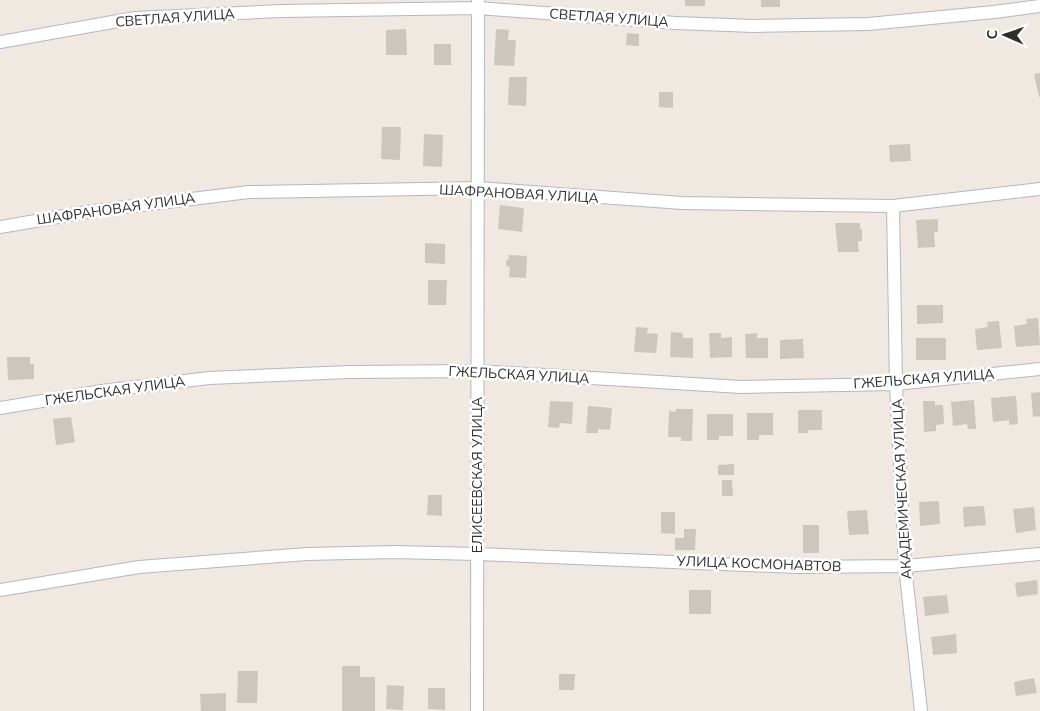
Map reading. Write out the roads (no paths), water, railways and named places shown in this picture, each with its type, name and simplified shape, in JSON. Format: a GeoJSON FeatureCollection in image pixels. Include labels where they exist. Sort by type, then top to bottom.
{"type":"FeatureCollection","features":[{"type":"Feature","properties":{"kind":"street","name":"СВЕТЛАЯ УЛИЦА"},"geometry":{"type":"LineString","coordinates":[[0,42],[135,18],[478,4],[676,23],[754,26],[868,24],[1040,6]]}},
{"type":"Feature","properties":{"kind":"street","name":"ЕЛИСЕЕВСКАЯ УЛИЦА"},"geometry":{"type":"LineString","coordinates":[[477,711],[478,4]]}},
{"type":"Feature","properties":{"kind":"street","name":"ШАФРАНОВАЯ УЛИЦА"},"geometry":{"type":"LineString","coordinates":[[0,227],[93,211],[249,192],[478,188],[682,204],[893,206],[1040,189]]}},
{"type":"Feature","properties":{"kind":"street","name":"АКАДЕМИЧЕСКАЯ УЛИЦА"},"geometry":{"type":"LineString","coordinates":[[893,206],[896,384],[905,566],[921,711]]}},
{"type":"Feature","properties":{"kind":"street","name":"ГЖЕЛЬСКАЯ УЛИЦА"},"geometry":{"type":"LineString","coordinates":[[0,408],[102,391],[209,378],[349,372],[477,371],[741,387],[896,384],[1040,369]]}},
{"type":"Feature","properties":{"kind":"street","name":"УЛИЦА КОСМОНАВТОВ"},"geometry":{"type":"LineString","coordinates":[[0,590],[139,567],[298,554],[394,552],[477,554],[797,567],[905,566],[1040,554]]}}]}
